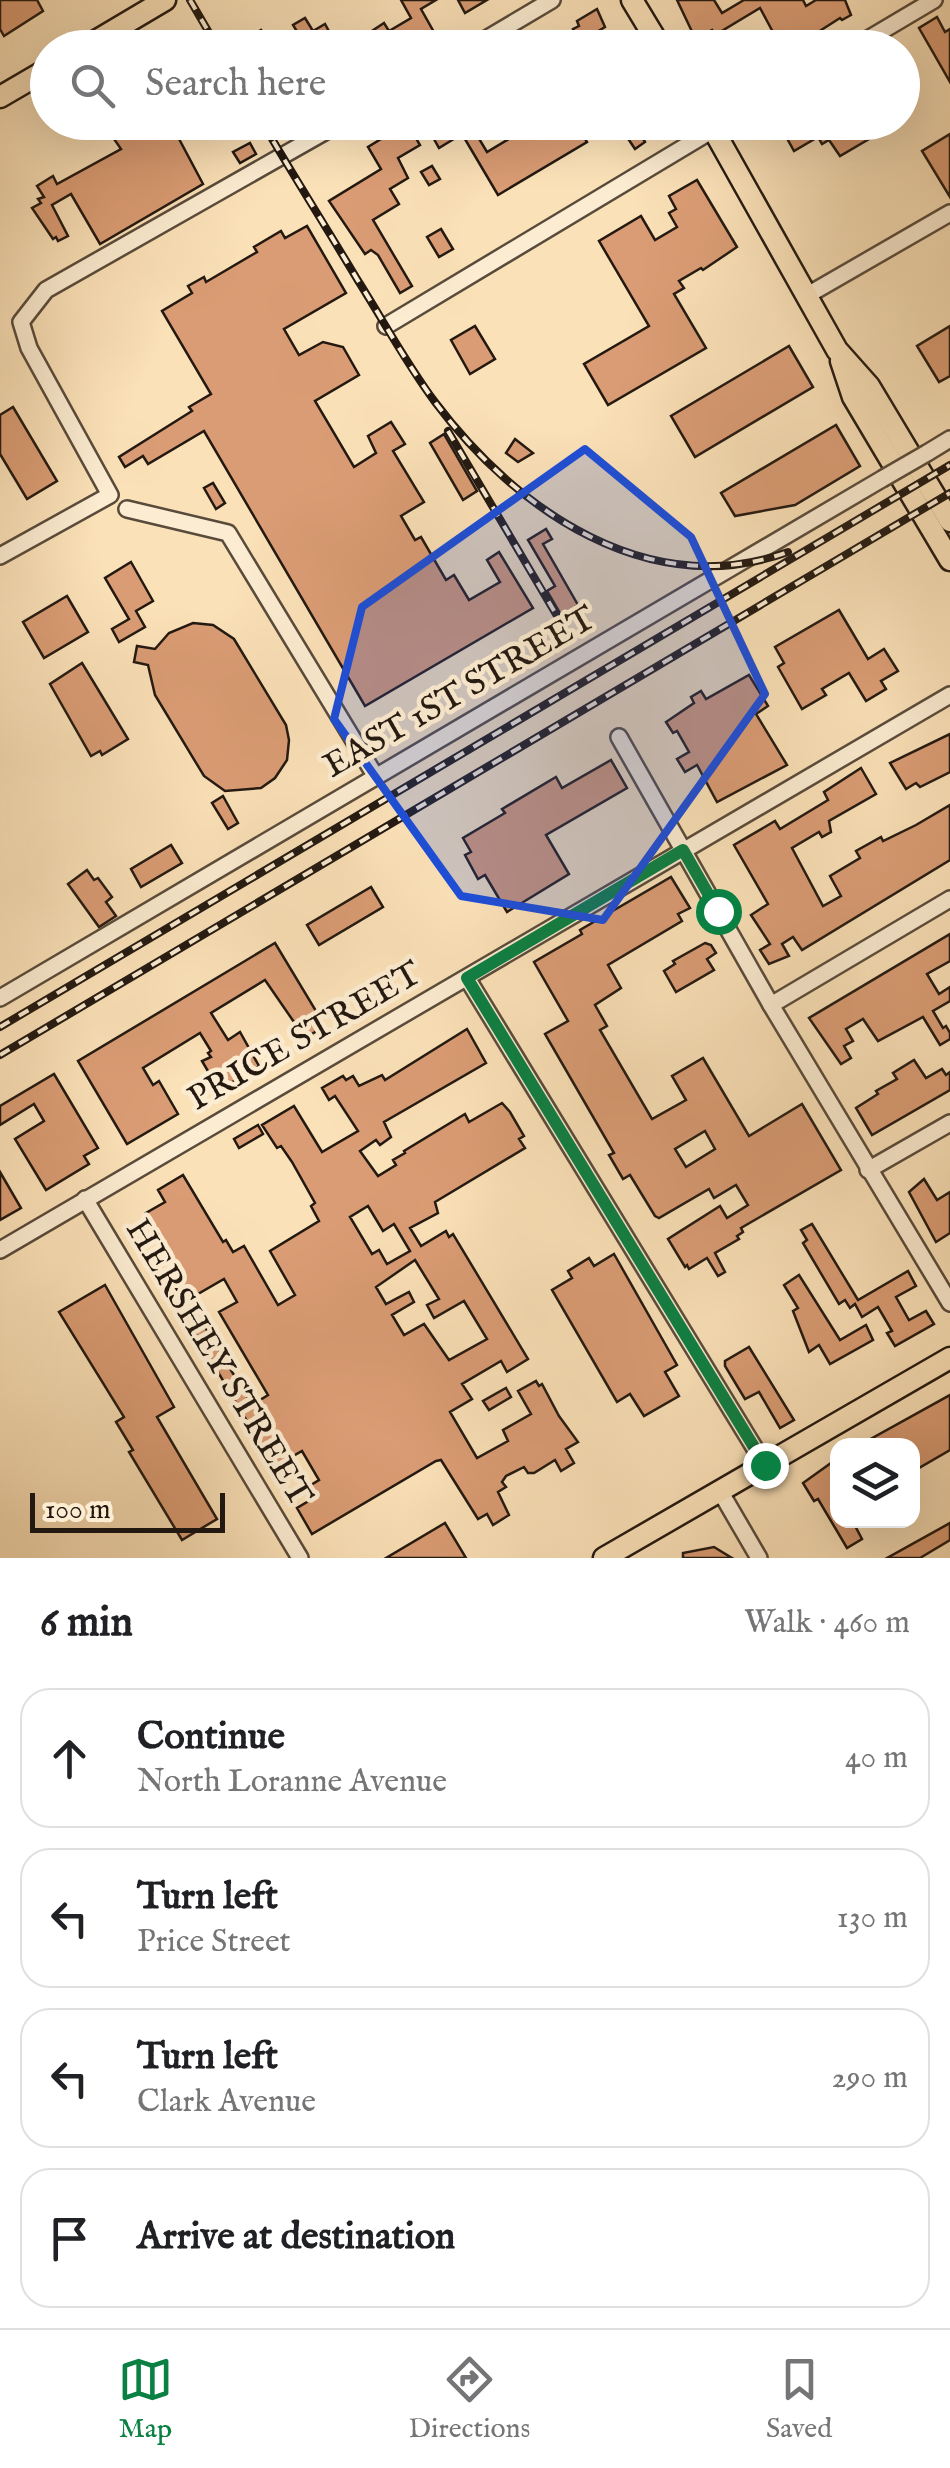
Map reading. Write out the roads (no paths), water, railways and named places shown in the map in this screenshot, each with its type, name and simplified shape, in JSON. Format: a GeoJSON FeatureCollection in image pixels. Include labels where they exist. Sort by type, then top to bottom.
{"type":"FeatureCollection","features":[{"type":"Feature","properties":{"kind":"main road"},"geometry":{"type":"LineString","coordinates":[[114,30],[165,0]]}},
{"type":"Feature","properties":{"kind":"main road"},"geometry":{"type":"LineString","coordinates":[[632,0],[651,30]]}},
{"type":"Feature","properties":{"kind":"main road"},"geometry":{"type":"LineString","coordinates":[[0,97],[30,80]]}},
{"type":"Feature","properties":{"kind":"main road"},"geometry":{"type":"LineString","coordinates":[[724,140],[838,350],[869,386],[950,521]]}},
{"type":"Feature","properties":{"kind":"main road"},"geometry":{"type":"LineString","coordinates":[[838,350],[853,397],[950,560]]}},
{"type":"Feature","properties":{"kind":"main road"},"geometry":{"type":"LineString","coordinates":[[604,1558],[950,1358]]}},
{"type":"Feature","properties":{"kind":"street"},"geometry":{"type":"LineString","coordinates":[[501,30],[552,0]]}},
{"type":"Feature","properties":{"kind":"street"},"geometry":{"type":"LineString","coordinates":[[883,30],[934,0]]}},
{"type":"Feature","properties":{"kind":"street"},"geometry":{"type":"LineString","coordinates":[[0,556],[110,494],[30,348],[20,322],[46,290],[310,140]]}},
{"type":"Feature","properties":{"kind":"street"},"geometry":{"type":"LineString","coordinates":[[386,326],[691,140]]}},
{"type":"Feature","properties":{"kind":"street"},"geometry":{"type":"LineString","coordinates":[[806,296],[950,213]]}},
{"type":"Feature","properties":{"kind":"street","name":"EAST 1ST STREET"},"geometry":{"type":"LineString","coordinates":[[0,998],[950,440]]}},
{"type":"Feature","properties":{"kind":"street"},"geometry":{"type":"LineString","coordinates":[[127,509],[228,534],[376,777]]}},
{"type":"Feature","properties":{"kind":"street","name":"PRICE STREET"},"geometry":{"type":"LineString","coordinates":[[0,1250],[950,695]]}},
{"type":"Feature","properties":{"kind":"street"},"geometry":{"type":"LineString","coordinates":[[618,737],[771,1006],[950,1303]]}},
{"type":"Feature","properties":{"kind":"street"},"geometry":{"type":"LineString","coordinates":[[771,1006],[950,899]]}},
{"type":"Feature","properties":{"kind":"street"},"geometry":{"type":"LineString","coordinates":[[467,978],[765,1465]]}},
{"type":"Feature","properties":{"kind":"street"},"geometry":{"type":"LineString","coordinates":[[868,1170],[950,1123]]}},
{"type":"Feature","properties":{"kind":"street","name":"HERSHEY STREET"},"geometry":{"type":"LineString","coordinates":[[85,1199],[300,1558]]}},
{"type":"Feature","properties":{"kind":"street"},"geometry":{"type":"LineString","coordinates":[[720,1490],[759,1558]]}},
{"type":"Feature","properties":{"kind":"railway"},"geometry":{"type":"LineString","coordinates":[[190,0],[208,30]]}},
{"type":"Feature","properties":{"kind":"railway"},"geometry":{"type":"LineString","coordinates":[[273,140],[435,402],[468,442],[545,510],[589,536],[636,555],[685,565],[736,564],[788,552]]}},
{"type":"Feature","properties":{"kind":"railway"},"geometry":{"type":"LineString","coordinates":[[448,431],[560,621]]}},
{"type":"Feature","properties":{"kind":"railway"},"geometry":{"type":"LineString","coordinates":[[0,1027],[950,465]]}},
{"type":"Feature","properties":{"kind":"railway"},"geometry":{"type":"LineString","coordinates":[[0,1055],[950,493]]}}]}
